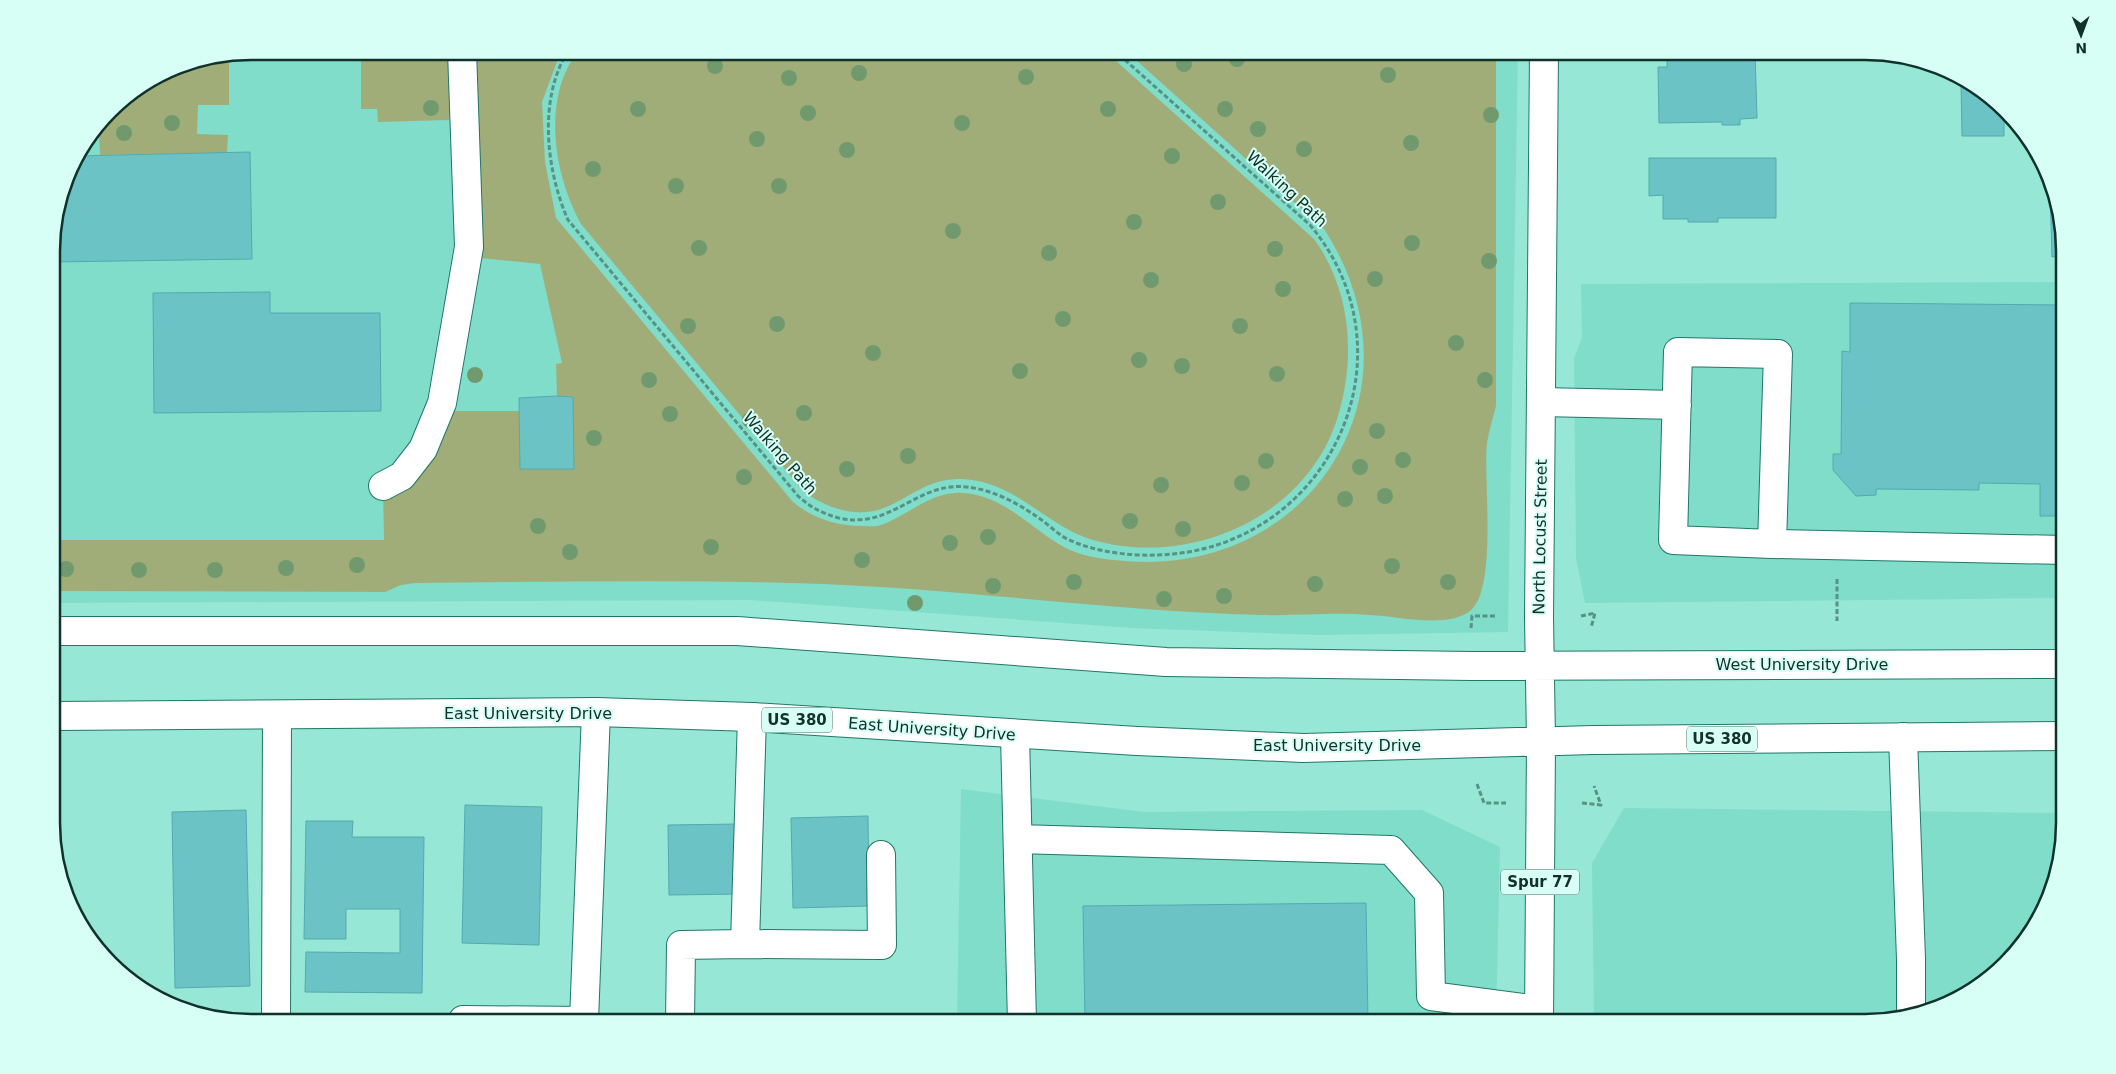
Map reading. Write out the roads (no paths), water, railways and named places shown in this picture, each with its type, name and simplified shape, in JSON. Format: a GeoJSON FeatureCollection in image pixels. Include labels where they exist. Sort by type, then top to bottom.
{"type":"FeatureCollection","features":[{"type":"Feature","properties":{"kind":"main road"},"geometry":{"type":"LineString","coordinates":[[383,486],[402,476],[423,449],[442,403],[469,247],[462,60]]}},
{"type":"Feature","properties":{"kind":"main road","name":"North Locust Street"},"geometry":{"type":"LineString","coordinates":[[1539,1014],[1544,60]]}},
{"type":"Feature","properties":{"kind":"main road"},"geometry":{"type":"LineString","coordinates":[[1772,544],[1778,354],[1678,352],[1673,540],[1772,544],[2056,550]]}},
{"type":"Feature","properties":{"kind":"main road"},"geometry":{"type":"LineString","coordinates":[[1541,402],[1677,405]]}},
{"type":"Feature","properties":{"kind":"main road"},"geometry":{"type":"LineString","coordinates":[[60,632],[737,631],[1166,662],[1472,666],[1540,664]]}},
{"type":"Feature","properties":{"kind":"main road","name":"West University Drive"},"geometry":{"type":"LineString","coordinates":[[1540,664],[2056,664]]}},
{"type":"Feature","properties":{"kind":"main road"},"geometry":{"type":"LineString","coordinates":[[584,1014],[596,712]]}},
{"type":"Feature","properties":{"kind":"main road","name":"East University Drive"},"geometry":{"type":"LineString","coordinates":[[60,716],[596,712],[752,717],[1015,734],[1303,748],[1541,741]]}},
{"type":"Feature","properties":{"kind":"main road"},"geometry":{"type":"LineString","coordinates":[[276,1014],[277,715]]}},
{"type":"Feature","properties":{"kind":"main road"},"geometry":{"type":"LineString","coordinates":[[745,944],[752,717]]}},
{"type":"Feature","properties":{"kind":"main road"},"geometry":{"type":"LineString","coordinates":[[1015,734],[1022,1014]]}},
{"type":"Feature","properties":{"kind":"main road","name":"US 380"},"geometry":{"type":"LineString","coordinates":[[1541,741],[2056,736]]}},
{"type":"Feature","properties":{"kind":"main road"},"geometry":{"type":"LineString","coordinates":[[1903,737],[1911,1008]]}},
{"type":"Feature","properties":{"kind":"main road"},"geometry":{"type":"LineString","coordinates":[[1018,839],[1391,850],[1429,893],[1431,996],[1528,1014]]}},
{"type":"Feature","properties":{"kind":"main road"},"geometry":{"type":"LineString","coordinates":[[680,1014],[681,944],[882,945],[881,856]]}}]}
